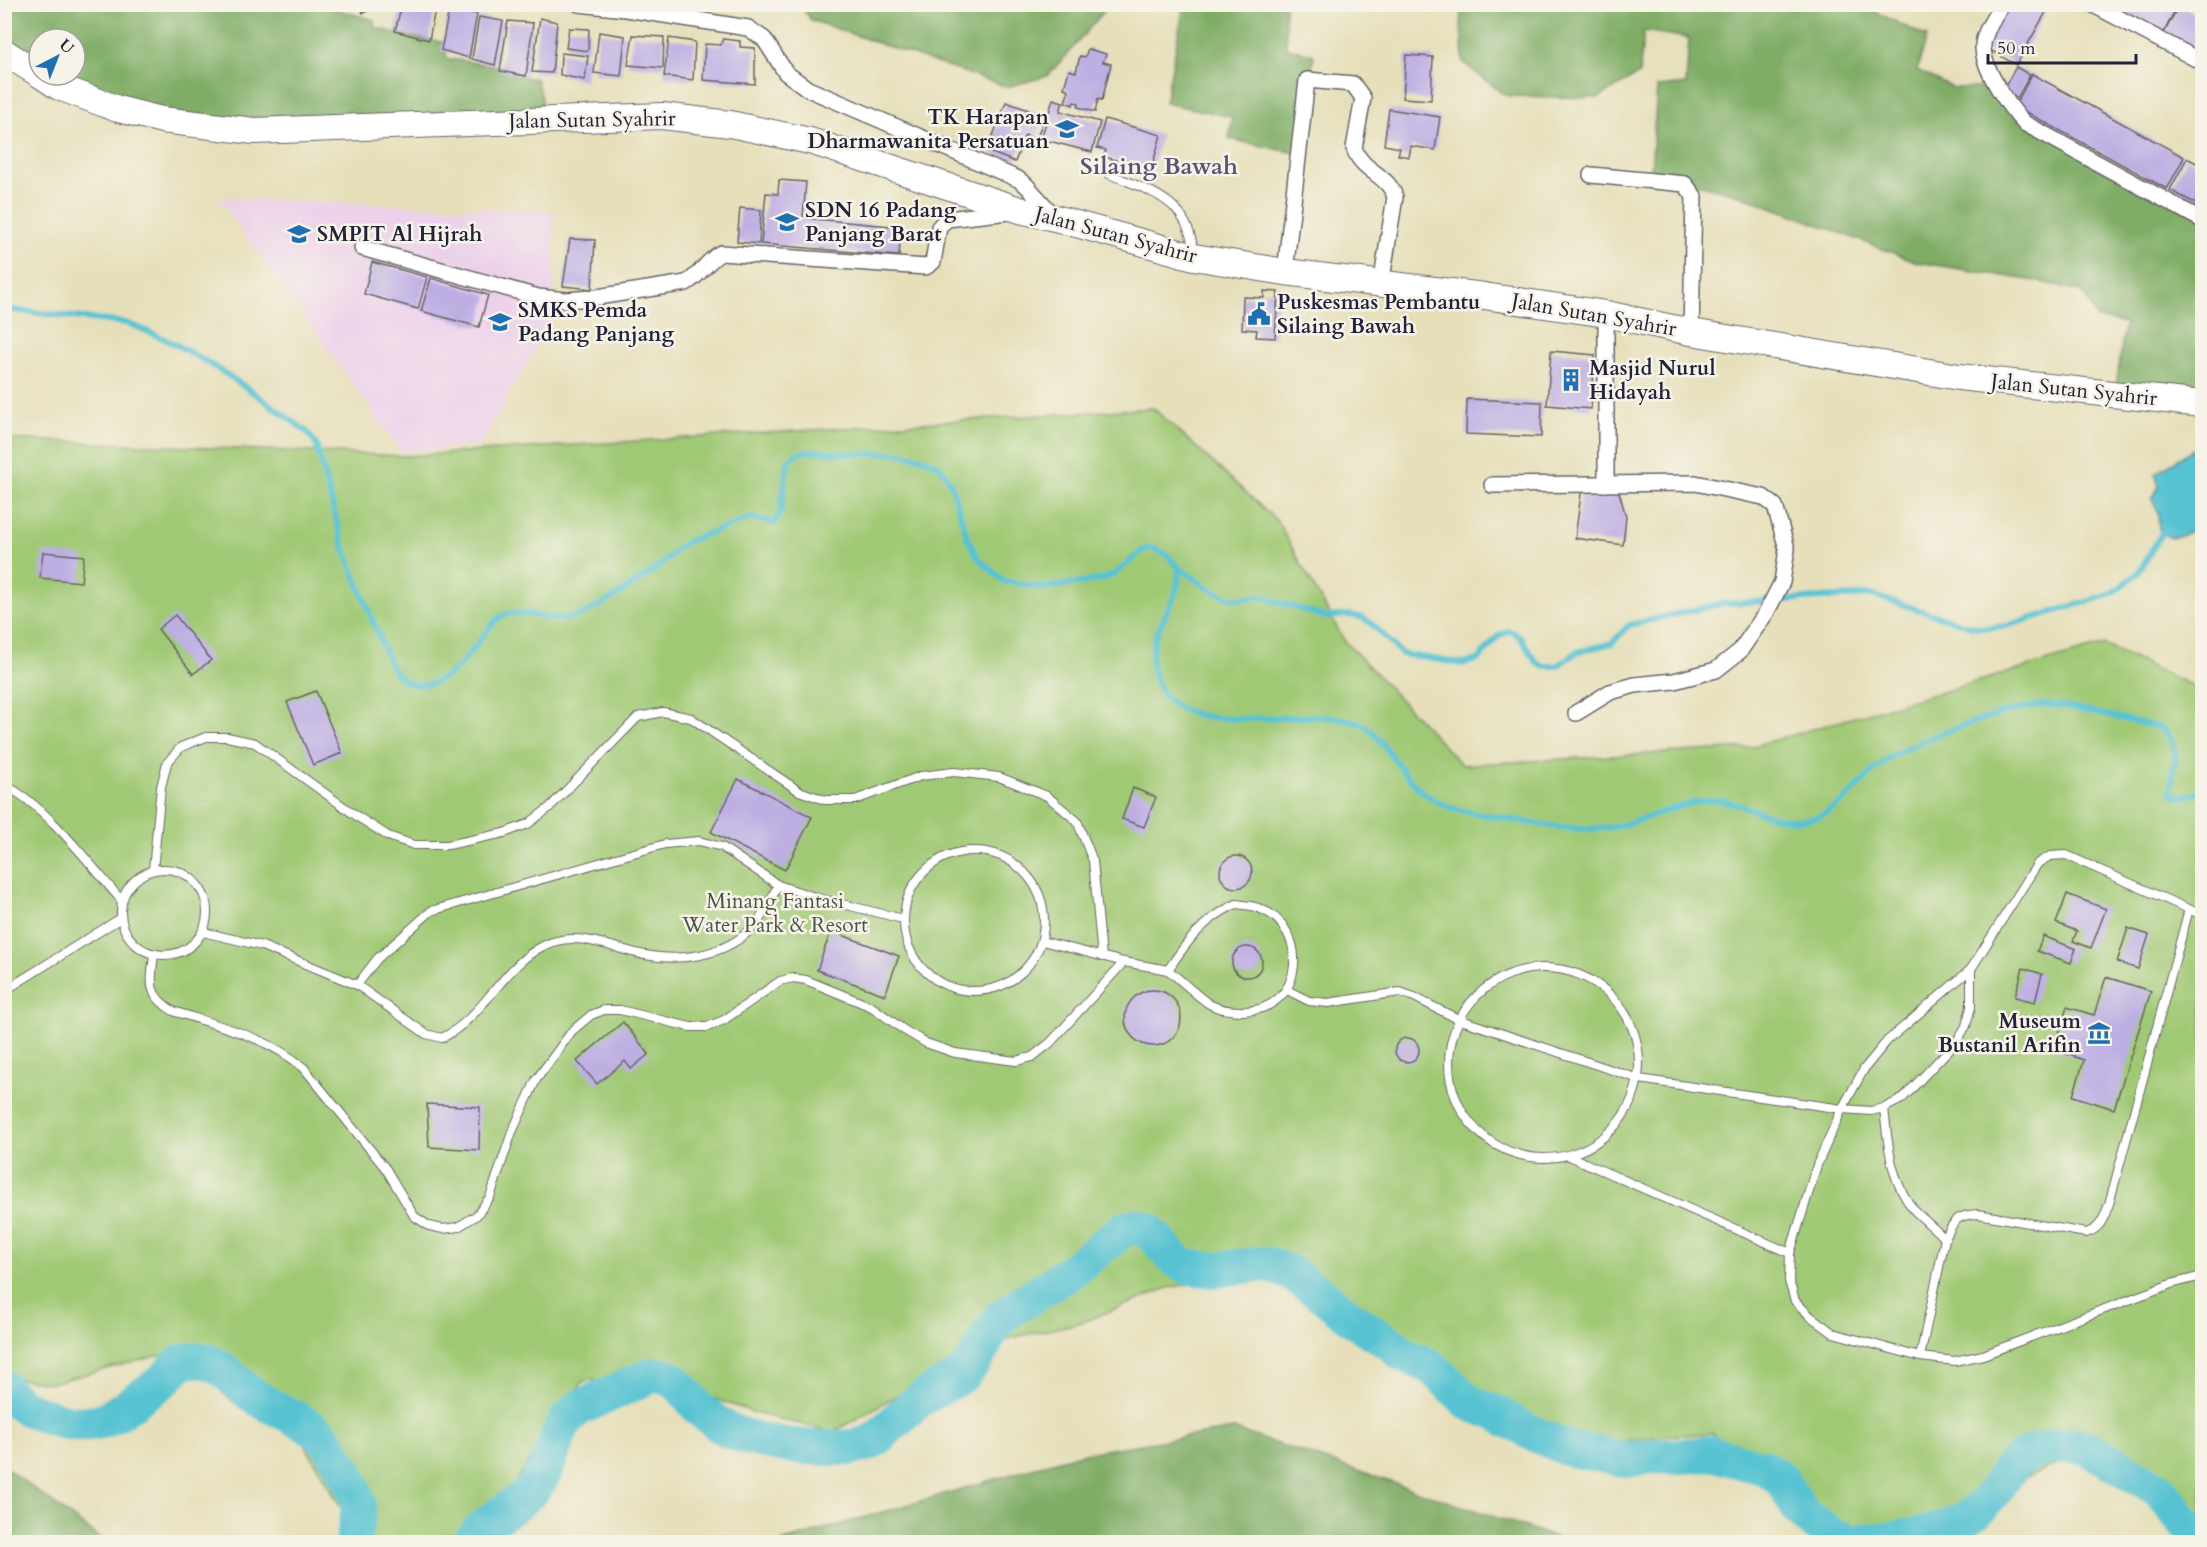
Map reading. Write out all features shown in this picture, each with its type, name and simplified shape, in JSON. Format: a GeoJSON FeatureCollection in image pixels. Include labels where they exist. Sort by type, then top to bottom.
{"type":"FeatureCollection","features":[{"type":"Feature","properties":{"kind":"highway","name":"Jalan Sutan Syahrir"},"geometry":{"type":"LineString","coordinates":[[4,51],[27,66]]}},
{"type":"Feature","properties":{"kind":"highway","name":"Jalan Sutan Syahrir"},"geometry":{"type":"LineString","coordinates":[[59,87],[118,109],[162,120],[254,131],[662,116],[730,124],[810,141],[1020,210],[1194,257],[1285,272],[1484,296],[1606,314],[1691,332],[1959,377],[2202,404]]}},
{"type":"Feature","properties":{"kind":"street"},"geometry":{"type":"LineString","coordinates":[[579,4],[626,7],[748,28],[764,39],[786,73],[808,89],[1018,179],[1055,218]]}},
{"type":"Feature","properties":{"kind":"street"},"geometry":{"type":"LineString","coordinates":[[2002,4],[1990,26],[1983,47],[1986,60],[2011,109],[2024,123],[2202,220]]}},
{"type":"Feature","properties":{"kind":"street"},"geometry":{"type":"LineString","coordinates":[[2092,4],[2202,62]]}},
{"type":"Feature","properties":{"kind":"street"},"geometry":{"type":"LineString","coordinates":[[1285,272],[1307,80],[1353,84],[1363,98],[1354,148],[1356,154],[1362,163],[1389,184],[1395,197],[1381,285]]}},
{"type":"Feature","properties":{"kind":"street"},"geometry":{"type":"LineString","coordinates":[[1591,175],[1685,184],[1691,189],[1694,196],[1691,332]]}},
{"type":"Feature","properties":{"kind":"street"},"geometry":{"type":"LineString","coordinates":[[362,248],[538,297],[566,300],[686,284],[714,256],[721,253],[926,267],[933,262],[939,227],[947,219],[1020,210]]}},
{"type":"Feature","properties":{"kind":"street"},"geometry":{"type":"LineString","coordinates":[[1606,314],[1606,484]]}},
{"type":"Feature","properties":{"kind":"street"},"geometry":{"type":"LineString","coordinates":[[1492,484],[1695,483],[1763,497],[1775,506],[1787,549],[1782,582],[1766,614],[1740,651],[1716,670],[1674,681],[1635,685],[1610,692],[1576,713]]}},
{"type":"Feature","properties":{"kind":"lane"},"geometry":{"type":"LineString","coordinates":[[1109,174],[1156,194],[1178,209],[1191,235],[1194,257]]}},
{"type":"Feature","properties":{"kind":"lane"},"geometry":{"type":"LineString","coordinates":[[153,870],[161,787],[167,763],[181,747],[206,737],[227,737],[255,743],[388,836],[414,845],[448,845],[504,833],[528,824],[549,808],[638,717],[663,712],[692,718],[799,791],[825,800],[855,800],[921,776],[954,772],[999,777],[1047,796],[1077,821],[1093,861],[1102,957]]}},
{"type":"Feature","properties":{"kind":"lane"},"geometry":{"type":"LineString","coordinates":[[4,784],[32,803],[47,817],[122,901]]}},
{"type":"Feature","properties":{"kind":"lane"},"geometry":{"type":"LineString","coordinates":[[357,985],[377,959],[431,911],[665,844],[699,841],[722,847],[778,885],[818,898],[903,919]]}},
{"type":"Feature","properties":{"kind":"lane"},"geometry":{"type":"LineString","coordinates":[[961,851],[985,851],[1008,859],[1027,874],[1039,894],[1045,917],[1042,941],[1029,967],[1006,985],[978,992],[949,987],[925,972],[909,947],[903,919],[908,896],[920,875],[938,860],[961,851]]}},
{"type":"Feature","properties":{"kind":"lane"},"geometry":{"type":"LineString","coordinates":[[2202,915],[2066,855],[2050,856],[2038,863],[1971,969],[1887,1041],[1864,1069],[1842,1108],[1817,1165],[1790,1253],[1790,1281],[1796,1301],[1810,1316],[1833,1333],[1920,1357],[1955,1361],[1983,1355],[2171,1284],[2202,1276]]}},
{"type":"Feature","properties":{"kind":"lane"},"geometry":{"type":"LineString","coordinates":[[170,869],[186,874],[198,885],[206,900],[208,916],[203,932],[194,944],[183,952],[169,955],[154,954],[139,947],[127,934],[121,918],[122,901],[129,887],[139,876],[153,870],[170,869]]}},
{"type":"Feature","properties":{"kind":"lane"},"geometry":{"type":"LineString","coordinates":[[203,932],[262,946],[357,985],[426,1034],[442,1038],[454,1032],[472,1016],[525,957],[544,945],[561,940],[590,940],[646,956],[701,955],[724,949],[750,931],[766,910],[778,885]]}},
{"type":"Feature","properties":{"kind":"lane"},"geometry":{"type":"LineString","coordinates":[[1042,941],[1102,957],[1168,970],[1210,1005],[1228,1011],[1251,1011],[1271,1006],[1287,990],[1294,967],[1292,943],[1280,922],[1260,908],[1236,903],[1215,914],[1180,951],[1168,970]]}},
{"type":"Feature","properties":{"kind":"lane"},"geometry":{"type":"LineString","coordinates":[[1920,1357],[1945,1239],[1952,1225],[1963,1215],[1978,1214],[2086,1233],[2094,1231],[2102,1222],[2109,1204],[2188,909]]}},
{"type":"Feature","properties":{"kind":"lane"},"geometry":{"type":"LineString","coordinates":[[4,991],[121,918]]}},
{"type":"Feature","properties":{"kind":"lane"},"geometry":{"type":"LineString","coordinates":[[154,954],[151,986],[154,996],[161,1004],[173,1011],[256,1038],[289,1054],[304,1068],[386,1169],[414,1216],[429,1226],[443,1230],[458,1227],[477,1215],[490,1197],[512,1132],[536,1080],[572,1031],[591,1015],[604,1010],[620,1010],[690,1027],[707,1027],[724,1020],[780,981],[793,978],[806,980],[872,1007],[926,1043],[955,1053],[1016,1061],[1032,1057],[1050,1043],[1124,962]]}},
{"type":"Feature","properties":{"kind":"lane"},"geometry":{"type":"LineString","coordinates":[[1540,967],[1574,971],[1604,987],[1626,1013],[1639,1045],[1639,1079],[1627,1113],[1602,1140],[1569,1156],[1533,1159],[1498,1147],[1469,1123],[1452,1091],[1448,1054],[1458,1019],[1478,992],[1507,973],[1540,967]]}},
{"type":"Feature","properties":{"kind":"lane"},"geometry":{"type":"LineString","coordinates":[[1287,990],[1309,1001],[1328,1003],[1400,992],[1458,1019],[1639,1079],[1870,1111],[1884,1108],[1902,1099],[1957,1041],[1971,1007],[1971,969]]}},
{"type":"Feature","properties":{"kind":"lane"},"geometry":{"type":"LineString","coordinates":[[1884,1108],[1890,1159],[1899,1185],[1913,1208],[1945,1239]]}},
{"type":"Feature","properties":{"kind":"lane"},"geometry":{"type":"LineString","coordinates":[[1569,1156],[1790,1253]]}},
{"type":"Feature","properties":{"kind":"shaded area"},"geometry":{"type":"Polygon","coordinates":[[[219,198],[554,211],[553,317],[480,446],[401,451],[219,198]]]}},
{"type":"Feature","properties":{"kind":"green space"},"geometry":{"type":"Polygon","coordinates":[[[4,5],[321,5],[375,20],[374,27],[410,37],[447,43],[446,58],[513,69],[513,75],[536,79],[542,98],[543,115],[254,122],[164,112],[87,85],[87,27],[27,27],[27,55],[5,40],[4,5]]]}},
{"type":"Feature","properties":{"kind":"green space"},"geometry":{"type":"Polygon","coordinates":[[[800,5],[1109,5],[1047,76],[1007,87],[811,20],[800,5]]]}},
{"type":"Feature","properties":{"kind":"green space"},"geometry":{"type":"Polygon","coordinates":[[[1184,5],[1285,5],[1286,47],[1314,55],[1300,154],[1229,139],[1232,117],[1165,103],[1184,5]]]}},
{"type":"Feature","properties":{"kind":"green space"},"geometry":{"type":"Polygon","coordinates":[[[1460,5],[1863,5],[1927,37],[1917,70],[1953,88],[1999,88],[2011,109],[2202,214],[2202,395],[2116,386],[2125,323],[2096,318],[2081,291],[2041,282],[1917,262],[1740,195],[1651,172],[1657,87],[1686,84],[1689,38],[1644,31],[1639,74],[1598,98],[1511,96],[1503,94],[1463,62],[1460,5]]]}},
{"type":"Feature","properties":{"kind":"green space","name":"Minang Fantasi Water Park & Resort"},"geometry":{"type":"Polygon","coordinates":[[[1153,408],[1277,521],[1344,640],[1462,765],[1747,748],[2104,645],[2202,690],[2202,1533],[2080,1454],[1904,1531],[1842,1539],[1800,1514],[1712,1433],[1643,1438],[1574,1450],[1508,1424],[1413,1359],[1342,1291],[1276,1269],[1168,1288],[1083,1322],[989,1343],[833,1432],[755,1413],[650,1376],[583,1381],[475,1542],[361,1542],[282,1405],[219,1348],[157,1356],[51,1383],[5,1377],[5,439],[405,456],[1153,408]]]}},
{"type":"Feature","properties":{"kind":"green space"},"geometry":{"type":"Polygon","coordinates":[[[1233,1429],[1570,1542],[781,1542],[1080,1454],[1233,1429]]]}},
{"type":"Feature","properties":{"kind":"green space"},"geometry":{"type":"Polygon","coordinates":[[[5,1467],[105,1542],[5,1542],[5,1467]]]}},
{"type":"Feature","properties":{"kind":"water"},"geometry":{"type":"Polygon","coordinates":[[[2193,449],[2202,449],[2202,523],[2182,536],[2171,538],[2162,533],[2159,528],[2158,513],[2152,499],[2159,486],[2155,474],[2193,449]]]}},
{"type":"Feature","properties":{"kind":"building"},"geometry":{"type":"Polygon","coordinates":[[[360,4],[382,4],[363,13],[360,4]]]}},
{"type":"Feature","properties":{"kind":"building"},"geometry":{"type":"Polygon","coordinates":[[[402,4],[436,4],[429,40],[395,31],[402,4]]]}},
{"type":"Feature","properties":{"kind":"building"},"geometry":{"type":"Polygon","coordinates":[[[2120,4],[2178,4],[2162,36],[2116,13],[2120,4]]]}},
{"type":"Feature","properties":{"kind":"building"},"geometry":{"type":"Polygon","coordinates":[[[2009,5],[2050,5],[2016,65],[1985,47],[2009,5]]]}},
{"type":"Feature","properties":{"kind":"building"},"geometry":{"type":"Polygon","coordinates":[[[2179,5],[2202,17],[2202,58],[2162,37],[2179,5]]]}},
{"type":"Feature","properties":{"kind":"building"},"geometry":{"type":"Polygon","coordinates":[[[449,10],[477,14],[469,58],[441,50],[449,10]]]}},
{"type":"Feature","properties":{"kind":"building"},"geometry":{"type":"Polygon","coordinates":[[[479,17],[503,21],[495,65],[472,59],[479,17]]]}},
{"type":"Feature","properties":{"kind":"building"},"geometry":{"type":"Polygon","coordinates":[[[540,18],[557,22],[552,73],[532,72],[540,18]]]}},
{"type":"Feature","properties":{"kind":"building"},"geometry":{"type":"Polygon","coordinates":[[[508,21],[533,23],[526,76],[500,71],[508,21]]]}},
{"type":"Feature","properties":{"kind":"building"},"geometry":{"type":"Polygon","coordinates":[[[569,28],[589,29],[588,51],[566,48],[569,28]]]}},
{"type":"Feature","properties":{"kind":"building"},"geometry":{"type":"Polygon","coordinates":[[[599,32],[625,36],[621,76],[594,73],[599,32]]]}},
{"type":"Feature","properties":{"kind":"building"},"geometry":{"type":"Polygon","coordinates":[[[633,35],[664,37],[663,68],[628,65],[633,35]]]}},
{"type":"Feature","properties":{"kind":"building"},"geometry":{"type":"Polygon","coordinates":[[[669,38],[695,42],[693,80],[664,76],[669,38]]]}},
{"type":"Feature","properties":{"kind":"building"},"geometry":{"type":"Polygon","coordinates":[[[723,39],[740,41],[740,47],[755,48],[755,84],[703,80],[705,44],[721,45],[723,39]]]}},
{"type":"Feature","properties":{"kind":"building"},"geometry":{"type":"Polygon","coordinates":[[[1088,49],[1106,54],[1103,62],[1111,64],[1102,100],[1098,99],[1095,112],[1078,107],[1079,103],[1074,102],[1073,105],[1065,102],[1069,90],[1064,88],[1069,70],[1076,72],[1080,56],[1085,57],[1088,49]]]}},
{"type":"Feature","properties":{"kind":"building"},"geometry":{"type":"Polygon","coordinates":[[[561,53],[588,56],[585,80],[560,75],[561,53]]]}},
{"type":"Feature","properties":{"kind":"building"},"geometry":{"type":"Polygon","coordinates":[[[1406,55],[1433,57],[1431,100],[1403,98],[1406,55]]]}},
{"type":"Feature","properties":{"kind":"building"},"geometry":{"type":"Polygon","coordinates":[[[2016,67],[2030,75],[2017,98],[2003,90],[2016,67]]]}},
{"type":"Feature","properties":{"kind":"building"},"geometry":{"type":"Polygon","coordinates":[[[2032,74],[2184,157],[2167,189],[2015,106],[2032,74]]]}},
{"type":"Feature","properties":{"kind":"building"},"geometry":{"type":"Polygon","coordinates":[[[1053,99],[1063,102],[1060,111],[1100,122],[1092,152],[1041,139],[1053,99]]]}},
{"type":"Feature","properties":{"kind":"building"},"geometry":{"type":"Polygon","coordinates":[[[1006,102],[1045,116],[1036,140],[1025,135],[1015,162],[987,151],[1006,102]]]}},
{"type":"Feature","properties":{"kind":"building"},"geometry":{"type":"Polygon","coordinates":[[[1389,109],[1440,117],[1435,150],[1411,146],[1409,157],[1398,155],[1400,148],[1384,145],[1389,109]]]}},
{"type":"Feature","properties":{"kind":"building"},"geometry":{"type":"Polygon","coordinates":[[[1105,119],[1161,135],[1151,170],[1115,162],[1116,160],[1104,157],[1106,150],[1097,148],[1105,119]]]}},
{"type":"Feature","properties":{"kind":"building"},"geometry":{"type":"Polygon","coordinates":[[[2187,158],[2202,166],[2202,207],[2170,190],[2187,158]]]}},
{"type":"Feature","properties":{"kind":"building"},"geometry":{"type":"Polygon","coordinates":[[[779,180],[806,182],[803,218],[901,227],[899,256],[761,244],[766,193],[778,194],[779,180]]]}},
{"type":"Feature","properties":{"kind":"building"},"geometry":{"type":"Polygon","coordinates":[[[740,208],[761,210],[759,244],[737,242],[740,208]]]}},
{"type":"Feature","properties":{"kind":"building"},"geometry":{"type":"Polygon","coordinates":[[[570,239],[595,240],[592,289],[563,286],[570,239]]]}},
{"type":"Feature","properties":{"kind":"building"},"geometry":{"type":"Polygon","coordinates":[[[372,262],[427,277],[418,309],[364,294],[372,262]]]}},
{"type":"Feature","properties":{"kind":"building"},"geometry":{"type":"Polygon","coordinates":[[[431,278],[488,295],[479,327],[421,311],[431,278]]]}},
{"type":"Feature","properties":{"kind":"building","name":"Puskesmas Pembantu Silaing Bawah"},"geometry":{"type":"Polygon","coordinates":[[[1264,291],[1278,292],[1275,338],[1256,337],[1257,330],[1242,329],[1243,297],[1264,298],[1264,291]]]}},
{"type":"Feature","properties":{"kind":"building","name":"Masjid Nurul Hidayah"},"geometry":{"type":"Polygon","coordinates":[[[1551,351],[1595,355],[1591,409],[1547,405],[1551,351]]]}},
{"type":"Feature","properties":{"kind":"building"},"geometry":{"type":"Polygon","coordinates":[[[1467,399],[1542,402],[1541,437],[1466,434],[1467,399]]]}},
{"type":"Feature","properties":{"kind":"building"},"geometry":{"type":"Polygon","coordinates":[[[1582,487],[1619,492],[1626,517],[1623,545],[1575,538],[1582,487]]]}},
{"type":"Feature","properties":{"kind":"building"},"geometry":{"type":"Polygon","coordinates":[[[43,552],[84,556],[81,582],[40,578],[43,552]]]}},
{"type":"Feature","properties":{"kind":"building"},"geometry":{"type":"Polygon","coordinates":[[[175,615],[211,660],[193,674],[158,629],[175,615]]]}},
{"type":"Feature","properties":{"kind":"building"},"geometry":{"type":"Polygon","coordinates":[[[316,691],[342,753],[313,765],[287,702],[316,691]]]}},
{"type":"Feature","properties":{"kind":"building"},"geometry":{"type":"Polygon","coordinates":[[[738,779],[812,817],[785,870],[711,832],[738,779]]]}},
{"type":"Feature","properties":{"kind":"building"},"geometry":{"type":"Polygon","coordinates":[[[1133,788],[1156,797],[1144,827],[1122,819],[1133,788]]]}},
{"type":"Feature","properties":{"kind":"building"},"geometry":{"type":"Polygon","coordinates":[[[1236,856],[1247,861],[1252,872],[1247,883],[1236,888],[1225,883],[1220,872],[1225,861],[1236,856]]]}},
{"type":"Feature","properties":{"kind":"building"},"geometry":{"type":"Polygon","coordinates":[[[2067,894],[2106,909],[2091,948],[2073,941],[2077,931],[2056,923],[2067,894]]]}},
{"type":"Feature","properties":{"kind":"building"},"geometry":{"type":"Polygon","coordinates":[[[2128,928],[2149,935],[2138,969],[2117,962],[2128,928]]]}},
{"type":"Feature","properties":{"kind":"building"},"geometry":{"type":"Polygon","coordinates":[[[831,931],[899,956],[885,995],[817,970],[831,931]]]}},
{"type":"Feature","properties":{"kind":"building"},"geometry":{"type":"Polygon","coordinates":[[[2043,936],[2076,949],[2071,963],[2037,951],[2043,936]]]}},
{"type":"Feature","properties":{"kind":"building"},"geometry":{"type":"Polygon","coordinates":[[[1247,947],[1258,951],[1262,962],[1258,973],[1247,977],[1236,973],[1232,962],[1236,951],[1247,947]]]}},
{"type":"Feature","properties":{"kind":"building"},"geometry":{"type":"Polygon","coordinates":[[[2023,968],[2042,974],[2035,1002],[2015,997],[2023,968]]]}},
{"type":"Feature","properties":{"kind":"building","name":"Museum Bustanil Arifin"},"geometry":{"type":"Polygon","coordinates":[[[2106,977],[2151,991],[2114,1109],[2073,1096],[2084,1060],[2054,1050],[2067,1007],[2094,1015],[2106,977]]]}},
{"type":"Feature","properties":{"kind":"building"},"geometry":{"type":"Polygon","coordinates":[[[1147,990],[1159,990],[1169,994],[1177,1002],[1181,1018],[1177,1034],[1169,1042],[1159,1046],[1147,1046],[1137,1042],[1129,1034],[1125,1024],[1125,1012],[1129,1002],[1137,994],[1147,990]]]}},
{"type":"Feature","properties":{"kind":"building"},"geometry":{"type":"Polygon","coordinates":[[[623,1022],[649,1054],[631,1069],[625,1061],[597,1084],[577,1061],[623,1022]]]}},
{"type":"Feature","properties":{"kind":"building"},"geometry":{"type":"Polygon","coordinates":[[[1407,1038],[1416,1041],[1419,1050],[1416,1059],[1407,1062],[1398,1059],[1395,1050],[1398,1041],[1407,1038]]]}},
{"type":"Feature","properties":{"kind":"building"},"geometry":{"type":"Polygon","coordinates":[[[427,1104],[480,1107],[479,1150],[429,1147],[427,1104]]]}},
{"type":"Feature","properties":{"kind":"waterway"},"geometry":{"type":"LineString","coordinates":[[4,309],[126,323],[150,332],[220,370],[307,432],[316,444],[343,545],[391,667],[403,680],[416,685],[432,683],[450,673],[466,658],[493,623],[502,616],[519,613],[565,619],[583,614],[605,603],[657,568],[688,541],[751,518],[775,523],[781,509],[788,461],[804,452],[897,453],[919,457],[937,464],[951,484],[967,537],[978,558],[1004,581],[1045,588],[1103,579],[1116,573],[1142,551],[1153,548],[1167,555],[1178,567],[1213,591],[1227,597],[1240,599],[1259,596],[1326,617],[1349,615],[1360,617],[1370,622],[1402,654],[1464,664],[1479,659],[1498,636],[1509,631],[1520,637],[1537,663],[1542,666],[1557,666],[1577,652],[1612,643],[1629,625],[1720,604],[1872,595],[1970,626],[1983,628],[2006,626],[2106,596],[2138,573],[2162,533]]}},
{"type":"Feature","properties":{"kind":"waterway"},"geometry":{"type":"LineString","coordinates":[[1178,567],[1175,593],[1154,642],[1152,656],[1153,671],[1164,696],[1185,710],[1211,717],[1336,718],[1361,724],[1376,736],[1406,776],[1421,791],[1439,803],[1464,811],[1549,826],[1591,829],[1618,826],[1689,804],[1716,800],[1780,818],[1809,819],[1819,816],[1840,803],[1875,769],[1907,748],[1996,715],[2018,709],[2051,705],[2159,727],[2168,734],[2175,750],[2171,793],[2178,797],[2202,793]]}},
{"type":"Feature","properties":{"kind":"waterway"},"geometry":{"type":"LineString","coordinates":[[471,1542],[477,1533],[520,1501],[536,1485],[546,1469],[561,1429],[572,1414],[581,1407],[652,1375],[661,1375],[674,1380],[706,1415],[735,1433],[773,1443],[817,1448],[837,1448],[869,1443],[879,1437],[907,1410],[964,1373],[975,1360],[1002,1316],[1071,1271],[1124,1229],[1137,1226],[1148,1230],[1176,1260],[1188,1267],[1213,1270],[1263,1264],[1287,1271],[1355,1321],[1393,1345],[1402,1354],[1430,1366],[1471,1404],[1496,1413],[1566,1448],[1627,1460],[1652,1456],[1673,1457],[1711,1453],[1765,1468],[1781,1479],[1798,1508],[1809,1519],[1834,1536],[1851,1542]]}},
{"type":"Feature","properties":{"kind":"waterway"},"geometry":{"type":"LineString","coordinates":[[4,1388],[15,1400],[29,1409],[63,1421],[88,1424],[109,1418],[119,1412],[161,1382],[182,1362],[197,1360],[212,1363],[224,1370],[255,1397],[306,1424],[324,1438],[350,1480],[357,1497],[358,1512],[353,1542]]}},
{"type":"Feature","properties":{"kind":"waterway"},"geometry":{"type":"LineString","coordinates":[[1856,1542],[1909,1536],[1949,1527],[1982,1506],[2011,1467],[2026,1455],[2052,1447],[2070,1445],[2088,1448],[2160,1490],[2183,1521],[2202,1536]]}},
{"type":"Feature","properties":{"kind":"place","name":"TK Harapan Dharmawanita Persatuan"},"geometry":{"type":"Point","coordinates":[1067,129]}},
{"type":"Feature","properties":{"kind":"place","name":"SDN 16 Padang Panjang Barat"},"geometry":{"type":"Point","coordinates":[787,222]}},
{"type":"Feature","properties":{"kind":"place","name":"SMPIT Al Hijrah"},"geometry":{"type":"Point","coordinates":[299,234]}},
{"type":"Feature","properties":{"kind":"place","name":"Puskesmas Pembantu Silaing Bawah"},"geometry":{"type":"Point","coordinates":[1259,314]}},
{"type":"Feature","properties":{"kind":"place","name":"SMKS Pemda Padang Panjang"},"geometry":{"type":"Point","coordinates":[500,322]}},
{"type":"Feature","properties":{"kind":"place","name":"Masjid Nurul Hidayah"},"geometry":{"type":"Point","coordinates":[1571,380]}},
{"type":"Feature","properties":{"kind":"place","name":"Museum Bustanil Arifin"},"geometry":{"type":"Point","coordinates":[2099,1033]}},
{"type":"Feature","properties":{"kind":"district","name":"Silaing Bawah"},"geometry":{"type":"Point","coordinates":[1159,166]}}]}
